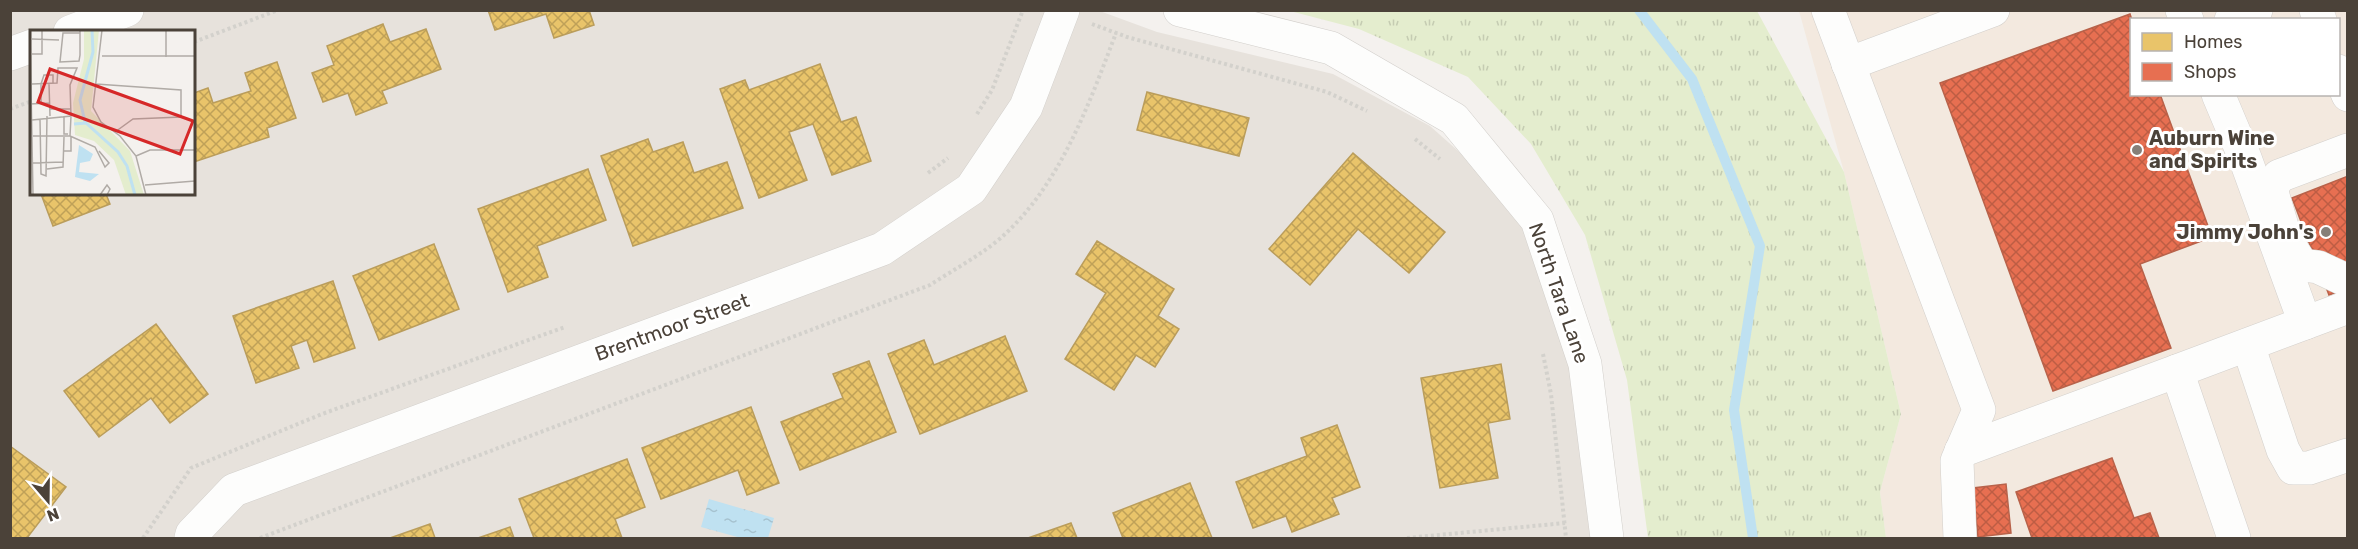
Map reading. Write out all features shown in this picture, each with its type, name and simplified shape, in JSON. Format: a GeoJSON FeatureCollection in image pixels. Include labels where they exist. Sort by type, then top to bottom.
{"type":"FeatureCollection","features":[{"type":"Feature","properties":{"kind":"street"},"geometry":{"type":"LineString","coordinates":[[75,30],[127,10]]}},
{"type":"Feature","properties":{"kind":"street","name":"North Tara Lane"},"geometry":{"type":"LineString","coordinates":[[1180,10],[1331,48],[1444,113],[1454,119],[1537,220],[1585,364],[1607,538]]}},
{"type":"Feature","properties":{"kind":"street"},"geometry":{"type":"LineString","coordinates":[[1828,10],[1979,410],[1957,461],[1960,538]]}},
{"type":"Feature","properties":{"kind":"street"},"geometry":{"type":"LineString","coordinates":[[1848,64],[1993,10]]}},
{"type":"Feature","properties":{"kind":"street"},"geometry":{"type":"LineString","coordinates":[[2236,18],[2256,10]]}},
{"type":"Feature","properties":{"kind":"street","name":"Brentmoor Street"},"geometry":{"type":"LineString","coordinates":[[191,538],[192,534],[234,490],[882,249],[971,189],[1026,107],[1062,11]]}},
{"type":"Feature","properties":{"kind":"street"},"geometry":{"type":"LineString","coordinates":[[10,54],[30,47]]}},
{"type":"Feature","properties":{"kind":"street"},"geometry":{"type":"LineString","coordinates":[[2340,76],[2348,95]]}},
{"type":"Feature","properties":{"kind":"street"},"geometry":{"type":"LineString","coordinates":[[2219,96],[2245,158],[2305,323]]}},
{"type":"Feature","properties":{"kind":"street"},"geometry":{"type":"LineString","coordinates":[[2348,150],[2279,176],[2271,189],[2286,240],[2302,265],[2318,267],[2348,281]]}},
{"type":"Feature","properties":{"kind":"street"},"geometry":{"type":"LineString","coordinates":[[1961,451],[2348,307]]}},
{"type":"Feature","properties":{"kind":"street"},"geometry":{"type":"LineString","coordinates":[[2248,345],[2283,450],[2293,468],[2309,468],[2348,454]]}},
{"type":"Feature","properties":{"kind":"street"},"geometry":{"type":"LineString","coordinates":[[2177,371],[2234,538]]}},
{"type":"Feature","properties":{"kind":"path"},"geometry":{"type":"LineString","coordinates":[[195,42],[278,10]]}},
{"type":"Feature","properties":{"kind":"path"},"geometry":{"type":"LineString","coordinates":[[974,119],[992,90],[1023,10]]}},
{"type":"Feature","properties":{"kind":"path"},"geometry":{"type":"LineString","coordinates":[[1062,11],[1127,37],[1327,92],[1370,113]]}},
{"type":"Feature","properties":{"kind":"path"},"geometry":{"type":"LineString","coordinates":[[10,109],[30,102]]}},
{"type":"Feature","properties":{"kind":"path"},"geometry":{"type":"LineString","coordinates":[[1411,135],[1446,164]]}},
{"type":"Feature","properties":{"kind":"path"},"geometry":{"type":"LineString","coordinates":[[923,178],[948,158]]}},
{"type":"Feature","properties":{"kind":"path"},"geometry":{"type":"LineString","coordinates":[[143,538],[191,468],[322,414],[568,326]]}},
{"type":"Feature","properties":{"kind":"path"},"geometry":{"type":"LineString","coordinates":[[1541,343],[1551,394],[1566,538]]}},
{"type":"Feature","properties":{"kind":"path"},"geometry":{"type":"LineString","coordinates":[[1407,538],[1565,523]]}},
{"type":"Feature","properties":{"kind":"shaded area"},"geometry":{"type":"Polygon","coordinates":[[[1097,10],[1157,32],[1333,74],[1430,126],[1484,174],[1528,233],[1559,309],[1598,538],[11,538],[10,11],[1097,10]]]}},
{"type":"Feature","properties":{"kind":"shaded area"},"geometry":{"type":"Polygon","coordinates":[[[1799,11],[2347,11],[2347,538],[1886,538],[1880,492],[1901,414],[1844,172],[1799,11]]]}},
{"type":"Feature","properties":{"kind":"green space"},"geometry":{"type":"Polygon","coordinates":[[[1290,11],[1757,11],[1844,172],[1901,414],[1880,492],[1886,538],[1648,538],[1627,380],[1585,235],[1531,144],[1468,77],[1359,29],[1290,11]]]}},
{"type":"Feature","properties":{"kind":"water"},"geometry":{"type":"Polygon","coordinates":[[[709,499],[774,518],[768,538],[741,538],[701,527],[709,499]]]}},
{"type":"Feature","properties":{"kind":"building: Homes"},"geometry":{"type":"Polygon","coordinates":[[[488,10],[589,10],[594,25],[554,38],[546,14],[495,30],[488,10]]]}},
{"type":"Feature","properties":{"kind":"building: Homes"},"geometry":{"type":"Polygon","coordinates":[[[383,24],[390,42],[426,29],[441,69],[382,91],[387,103],[356,115],[348,93],[323,102],[312,73],[334,65],[327,46],[383,24]]]}},
{"type":"Feature","properties":{"kind":"building: Homes"},"geometry":{"type":"Polygon","coordinates":[[[277,62],[296,118],[267,128],[269,137],[195,162],[195,93],[208,88],[213,103],[251,91],[245,73],[277,62]]]}},
{"type":"Feature","properties":{"kind":"building: Homes"},"geometry":{"type":"Polygon","coordinates":[[[820,64],[841,122],[856,117],[871,161],[832,175],[813,124],[789,132],[807,180],[759,198],[720,89],[745,80],[749,90],[820,64]]]}},
{"type":"Feature","properties":{"kind":"building: Homes"},"geometry":{"type":"Polygon","coordinates":[[[1147,92],[1249,118],[1239,156],[1137,130],[1147,92]]]}},
{"type":"Feature","properties":{"kind":"building: Homes"},"geometry":{"type":"Polygon","coordinates":[[[648,139],[653,152],[683,142],[694,173],[727,162],[743,208],[633,246],[601,156],[648,139]]]}},
{"type":"Feature","properties":{"kind":"building: Homes"},"geometry":{"type":"Polygon","coordinates":[[[1353,153],[1445,232],[1409,273],[1358,229],[1310,285],[1269,249],[1353,153]]]}},
{"type":"Feature","properties":{"kind":"building: Homes"},"geometry":{"type":"Polygon","coordinates":[[[588,169],[606,220],[537,246],[548,277],[508,292],[478,209],[588,169]]]}},
{"type":"Feature","properties":{"kind":"building: Homes"},"geometry":{"type":"Polygon","coordinates":[[[41,195],[106,195],[110,204],[53,226],[41,195]]]}},
{"type":"Feature","properties":{"kind":"building: Homes"},"geometry":{"type":"Polygon","coordinates":[[[1097,241],[1174,289],[1158,316],[1179,329],[1155,367],[1136,355],[1114,390],[1065,359],[1106,293],[1076,274],[1097,241]]]}},
{"type":"Feature","properties":{"kind":"building: Homes"},"geometry":{"type":"Polygon","coordinates":[[[434,244],[459,309],[379,340],[353,276],[434,244]]]}},
{"type":"Feature","properties":{"kind":"building: Homes"},"geometry":{"type":"Polygon","coordinates":[[[333,281],[355,348],[314,362],[307,340],[291,346],[299,368],[256,383],[233,316],[333,281]]]}},
{"type":"Feature","properties":{"kind":"building: Homes"},"geometry":{"type":"Polygon","coordinates":[[[156,324],[208,394],[170,423],[151,398],[99,437],[64,391],[156,324]]]}},
{"type":"Feature","properties":{"kind":"building: Homes"},"geometry":{"type":"Polygon","coordinates":[[[1005,336],[1027,391],[920,434],[888,354],[924,340],[934,365],[1005,336]]]}},
{"type":"Feature","properties":{"kind":"building: Homes"},"geometry":{"type":"Polygon","coordinates":[[[869,361],[896,432],[800,470],[781,422],[843,398],[833,374],[869,361]]]}},
{"type":"Feature","properties":{"kind":"building: Homes"},"geometry":{"type":"Polygon","coordinates":[[[1501,364],[1510,419],[1488,423],[1498,478],[1440,488],[1421,378],[1501,364]]]}},
{"type":"Feature","properties":{"kind":"building: Homes"},"geometry":{"type":"Polygon","coordinates":[[[751,407],[779,483],[747,495],[738,470],[661,499],[642,448],[751,407]]]}},
{"type":"Feature","properties":{"kind":"building: Homes"},"geometry":{"type":"Polygon","coordinates":[[[1337,425],[1360,487],[1332,498],[1339,514],[1292,532],[1286,516],[1253,528],[1236,482],[1307,456],[1301,438],[1337,425]]]}},
{"type":"Feature","properties":{"kind":"building: Homes"},"geometry":{"type":"Polygon","coordinates":[[[10,446],[66,487],[27,538],[10,538],[10,446]]]}},
{"type":"Feature","properties":{"kind":"building: Homes"},"geometry":{"type":"Polygon","coordinates":[[[627,459],[645,507],[615,519],[622,538],[534,538],[519,499],[627,459]]]}},
{"type":"Feature","properties":{"kind":"building: Homes"},"geometry":{"type":"Polygon","coordinates":[[[1190,483],[1212,538],[1123,538],[1113,513],[1190,483]]]}},
{"type":"Feature","properties":{"kind":"building: Homes"},"geometry":{"type":"Polygon","coordinates":[[[1071,523],[1077,538],[1028,538],[1071,523]]]}},
{"type":"Feature","properties":{"kind":"building: Homes"},"geometry":{"type":"Polygon","coordinates":[[[430,524],[435,538],[390,538],[430,524]]]}},
{"type":"Feature","properties":{"kind":"building: Homes"},"geometry":{"type":"Polygon","coordinates":[[[510,527],[514,538],[478,538],[510,527]]]}},
{"type":"Feature","properties":{"kind":"building: Shops"},"geometry":{"type":"Polygon","coordinates":[[[2130,14],[2130,96],[2161,96],[2212,237],[2140,264],[2171,348],[2053,391],[1940,83],[2130,14]]]}},
{"type":"Feature","properties":{"kind":"building: Shops","name":"Jimmy John's"},"geometry":{"type":"Polygon","coordinates":[[[2348,176],[2348,288],[2329,295],[2292,198],[2348,176]]]}},
{"type":"Feature","properties":{"kind":"building: Shops"},"geometry":{"type":"Polygon","coordinates":[[[2112,458],[2134,518],[2150,513],[2159,538],[2032,538],[2016,492],[2112,458]]]}},
{"type":"Feature","properties":{"kind":"building: Shops"},"geometry":{"type":"Polygon","coordinates":[[[2006,484],[2011,533],[1978,537],[1973,488],[2006,484]]]}},
{"type":"Feature","properties":{"kind":"waterway"},"geometry":{"type":"LineString","coordinates":[[1639,10],[1692,79],[1760,246],[1734,410],[1753,538]]}},
{"type":"Feature","properties":{"kind":"place","name":"Auburn Wine and Spirits"},"geometry":{"type":"Point","coordinates":[2137,150]}},
{"type":"Feature","properties":{"kind":"place","name":"Jimmy John's"},"geometry":{"type":"Point","coordinates":[2326,232]}}]}
